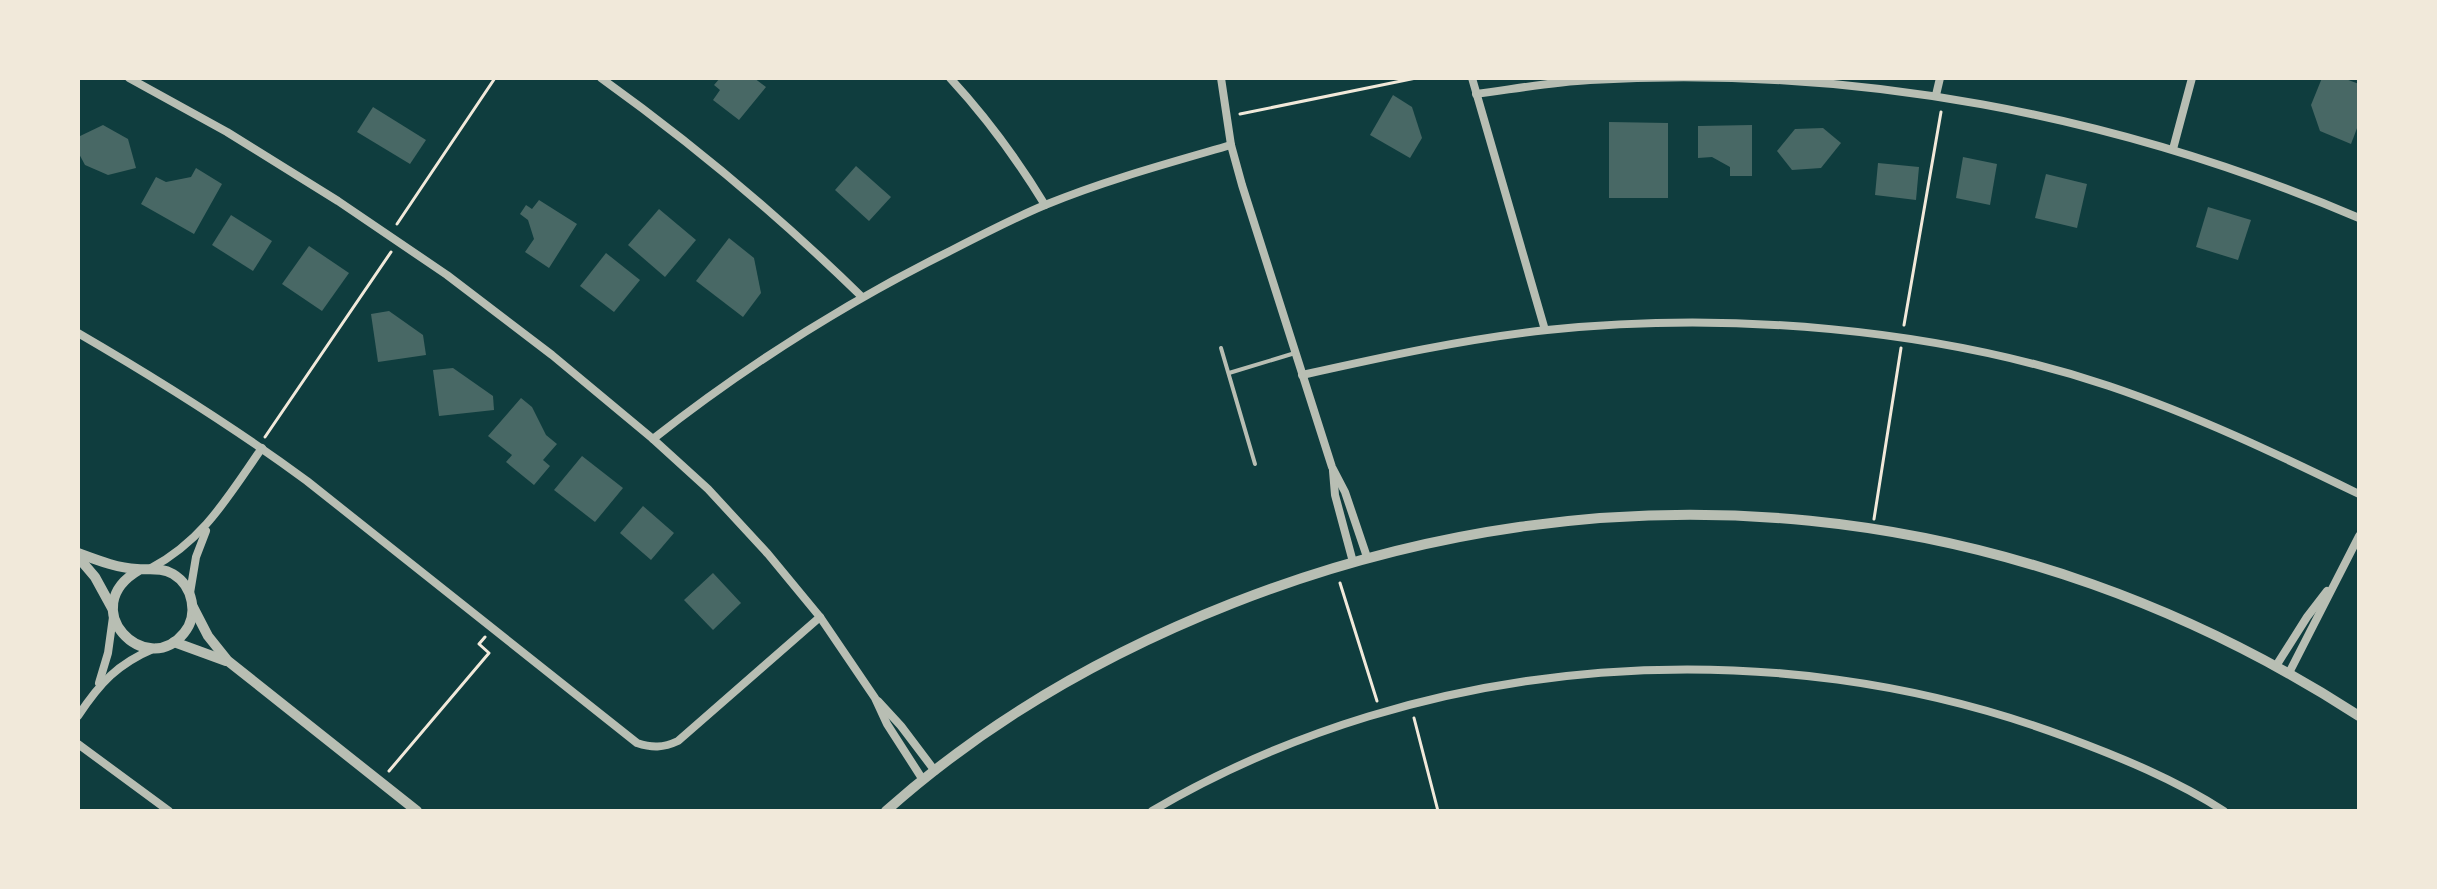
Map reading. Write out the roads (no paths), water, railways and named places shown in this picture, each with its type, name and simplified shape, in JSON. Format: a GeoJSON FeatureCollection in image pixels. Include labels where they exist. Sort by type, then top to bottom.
{"type":"FeatureCollection","features":[{"type":"Feature","properties":{"kind":"street"},"geometry":{"type":"LineString","coordinates":[[129,78],[227,132],[338,201],[447,275],[552,355],[653,439],[708,489],[758,543],[820,617],[875,698],[935,771]]}},
{"type":"Feature","properties":{"kind":"street"},"geometry":{"type":"LineString","coordinates":[[601,78],[750,193],[861,296]]}},
{"type":"Feature","properties":{"kind":"street"},"geometry":{"type":"LineString","coordinates":[[950,78],[1004,143],[1045,205]]}},
{"type":"Feature","properties":{"kind":"street"},"geometry":{"type":"LineString","coordinates":[[1221,78],[1231,145],[1332,467],[1345,492],[1367,557]]}},
{"type":"Feature","properties":{"kind":"street"},"geometry":{"type":"LineString","coordinates":[[1472,78],[1545,330]]}},
{"type":"Feature","properties":{"kind":"street"},"geometry":{"type":"LineString","coordinates":[[1476,94],[1588,80],[1702,78],[1824,84],[1940,96],[2055,118],[2173,149],[2299,192],[2359,218]]}},
{"type":"Feature","properties":{"kind":"street"},"geometry":{"type":"LineString","coordinates":[[1940,78],[1940,96]]}},
{"type":"Feature","properties":{"kind":"street"},"geometry":{"type":"LineString","coordinates":[[2173,149],[2192,78]]}},
{"type":"Feature","properties":{"kind":"street"},"geometry":{"type":"LineString","coordinates":[[653,439],[755,362],[861,296],[1045,205],[1231,145]]}},
{"type":"Feature","properties":{"kind":"street"},"geometry":{"type":"LineString","coordinates":[[1302,375],[1464,342],[1545,330],[1660,323],[1760,324],[1831,329],[1985,354],[2106,385],[2236,435],[2359,494]]}},
{"type":"Feature","properties":{"kind":"street"},"geometry":{"type":"LineString","coordinates":[[78,333],[261,447],[637,743],[665,747],[678,741],[820,617]]}},
{"type":"Feature","properties":{"kind":"street"},"geometry":{"type":"LineString","coordinates":[[190,593],[196,557],[210,523],[261,447]]}},
{"type":"Feature","properties":{"kind":"street"},"geometry":{"type":"LineString","coordinates":[[1332,467],[1335,495],[1353,562]]}},
{"type":"Feature","properties":{"kind":"street"},"geometry":{"type":"LineString","coordinates":[[886,811],[935,771],[1018,712],[1125,651],[1195,618],[1367,557],[1448,538],[1532,524],[1617,516],[1702,514],[1773,517],[1872,528],[1957,544],[2040,566],[2122,594],[2201,628],[2289,673],[2359,716]]}},
{"type":"Feature","properties":{"kind":"street"},"geometry":{"type":"LineString","coordinates":[[97,688],[108,653],[114,597],[119,585],[183,549],[210,523]]}},
{"type":"Feature","properties":{"kind":"street"},"geometry":{"type":"LineString","coordinates":[[2289,673],[2359,536]]}},
{"type":"Feature","properties":{"kind":"street"},"geometry":{"type":"LineString","coordinates":[[78,555],[145,569],[163,569],[175,574],[190,593],[193,607],[208,636],[228,661],[417,811]]}},
{"type":"Feature","properties":{"kind":"street"},"geometry":{"type":"LineString","coordinates":[[78,555],[95,577],[119,630],[142,647],[156,648]]}},
{"type":"Feature","properties":{"kind":"street"},"geometry":{"type":"LineString","coordinates":[[2276,666],[2312,609],[2331,587]]}},
{"type":"Feature","properties":{"kind":"street"},"geometry":{"type":"LineString","coordinates":[[78,716],[97,688],[124,664],[174,642],[184,633],[191,621],[193,607]]}},
{"type":"Feature","properties":{"kind":"street"},"geometry":{"type":"LineString","coordinates":[[174,642],[228,661]]}},
{"type":"Feature","properties":{"kind":"street"},"geometry":{"type":"LineString","coordinates":[[1152,811],[1241,765],[1310,736],[1381,713],[1467,691],[1554,677],[1642,670],[1730,670],[1818,677],[1921,693],[2021,720],[2119,756],[2224,811]]}},
{"type":"Feature","properties":{"kind":"street"},"geometry":{"type":"LineString","coordinates":[[875,698],[887,724],[923,780]]}},
{"type":"Feature","properties":{"kind":"street"},"geometry":{"type":"LineString","coordinates":[[78,744],[169,811]]}},
{"type":"Feature","properties":{"kind":"lane"},"geometry":{"type":"LineString","coordinates":[[1221,348],[1255,464]]}},
{"type":"Feature","properties":{"kind":"lane"},"geometry":{"type":"LineString","coordinates":[[1229,373],[1295,353]]}}]}
